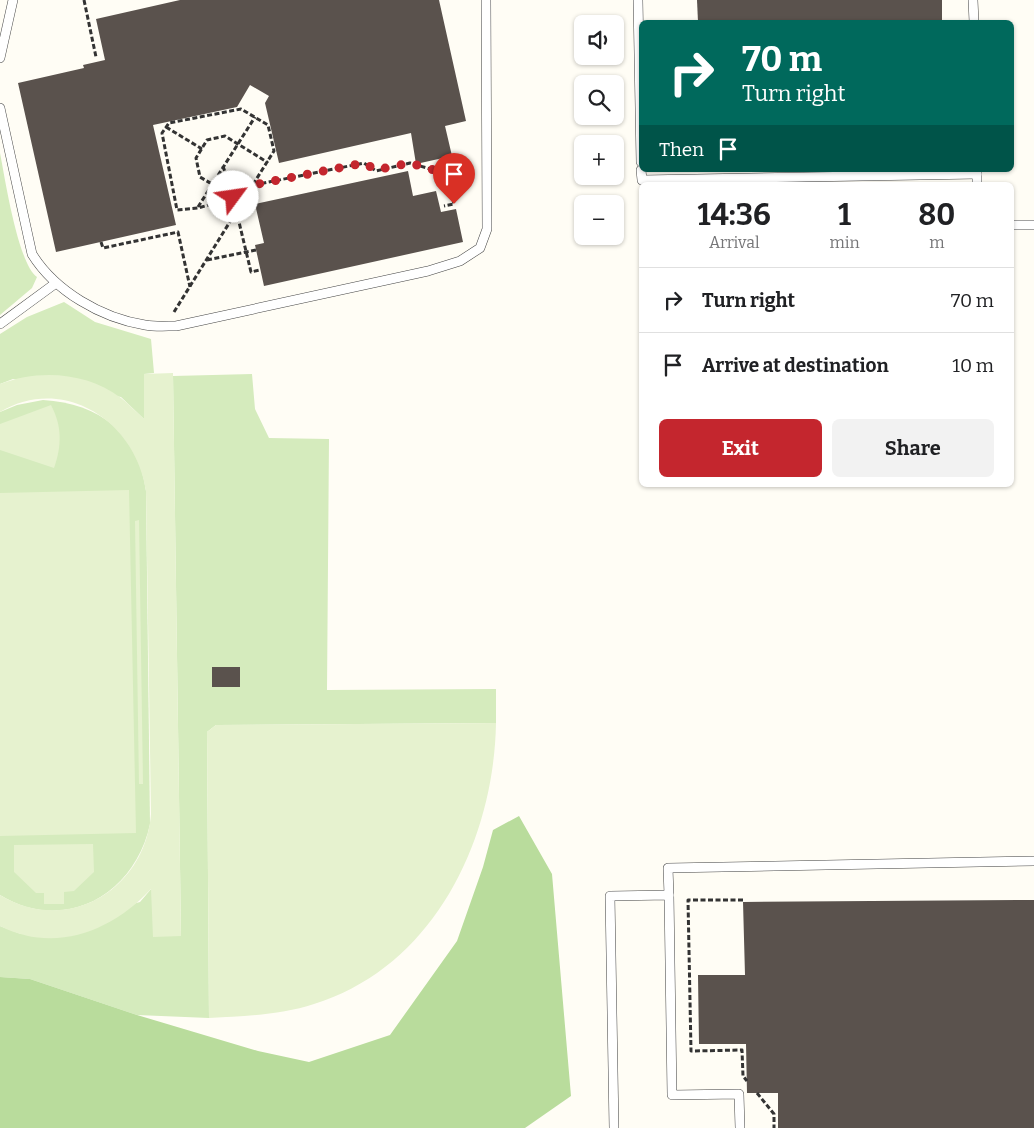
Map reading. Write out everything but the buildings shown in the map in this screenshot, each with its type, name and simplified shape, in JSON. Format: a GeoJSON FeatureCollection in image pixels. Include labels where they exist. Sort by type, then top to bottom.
{"type":"FeatureCollection","features":[{"type":"Feature","properties":{"kind":"lane"},"geometry":{"type":"LineString","coordinates":[[0,58],[13,0]]}},
{"type":"Feature","properties":{"kind":"lane"},"geometry":{"type":"LineString","coordinates":[[0,108],[32,254],[43,272],[56,283],[116,318],[146,325],[176,326],[428,271],[460,261],[480,248],[487,229],[486,0]]}},
{"type":"Feature","properties":{"kind":"lane"},"geometry":{"type":"LineString","coordinates":[[638,0],[639,54]]}},
{"type":"Feature","properties":{"kind":"lane"},"geometry":{"type":"LineString","coordinates":[[973,0],[974,20]]}},
{"type":"Feature","properties":{"kind":"lane"},"geometry":{"type":"LineString","coordinates":[[641,172],[642,180],[977,172]]}},
{"type":"Feature","properties":{"kind":"lane"},"geometry":{"type":"LineString","coordinates":[[1014,225],[1034,224]]}},
{"type":"Feature","properties":{"kind":"lane"},"geometry":{"type":"LineString","coordinates":[[0,324],[56,283]]}},
{"type":"Feature","properties":{"kind":"lane"},"geometry":{"type":"LineString","coordinates":[[740,1128],[739,1094],[672,1095],[668,868],[1034,861]]}},
{"type":"Feature","properties":{"kind":"lane"},"geometry":{"type":"LineString","coordinates":[[614,1128],[610,896],[669,895]]}},
{"type":"Feature","properties":{"kind":"path"},"geometry":{"type":"LineString","coordinates":[[84,0],[96,57]]}},
{"type":"Feature","properties":{"kind":"path"},"geometry":{"type":"LineString","coordinates":[[174,312],[237,212],[248,194],[253,185],[274,151],[268,125],[241,109],[169,123],[162,133],[177,210],[198,208],[248,194]]}},
{"type":"Feature","properties":{"kind":"path"},"geometry":{"type":"LineString","coordinates":[[198,208],[255,117]]}},
{"type":"Feature","properties":{"kind":"path"},"geometry":{"type":"LineString","coordinates":[[166,127],[202,149]]}},
{"type":"Feature","properties":{"kind":"path"},"geometry":{"type":"LineString","coordinates":[[212,184],[200,177],[196,158],[207,140],[225,136],[267,162]]}},
{"type":"Feature","properties":{"kind":"path"},"geometry":{"type":"LineString","coordinates":[[253,185],[364,163],[376,170],[410,163],[447,174],[471,168]]}},
{"type":"Feature","properties":{"kind":"path"},"geometry":{"type":"LineString","coordinates":[[223,166],[237,212],[251,272],[260,270]]}},
{"type":"Feature","properties":{"kind":"path"},"geometry":{"type":"LineString","coordinates":[[444,206],[454,204],[447,174]]}},
{"type":"Feature","properties":{"kind":"path"},"geometry":{"type":"LineString","coordinates":[[101,242],[103,248],[178,232],[190,287]]}},
{"type":"Feature","properties":{"kind":"path"},"geometry":{"type":"LineString","coordinates":[[206,260],[256,250]]}},
{"type":"Feature","properties":{"kind":"path"},"geometry":{"type":"LineString","coordinates":[[743,900],[688,900],[691,1051],[742,1050],[743,1076],[747,1081]]}},
{"type":"Feature","properties":{"kind":"path"},"geometry":{"type":"LineString","coordinates":[[757,1093],[774,1114],[774,1128]]}},
{"type":"Feature","properties":{"kind":"green space"},"geometry":{"type":"Polygon","coordinates":[[[0,153],[18,239],[30,269],[37,277],[32,288],[0,315],[0,153]]]}},
{"type":"Feature","properties":{"kind":"green space"},"geometry":{"type":"Polygon","coordinates":[[[64,302],[95,322],[151,339],[154,373],[144,374],[144,419],[121,397],[13,379],[0,384],[0,334],[27,317],[64,302]]]}},
{"type":"Feature","properties":{"kind":"green space"},"geometry":{"type":"Polygon","coordinates":[[[173,373],[181,936],[153,937],[151,889],[136,904],[119,916],[101,927],[81,934],[62,938],[41,938],[21,934],[0,926],[0,895],[25,906],[51,910],[76,907],[98,898],[118,884],[134,864],[146,841],[151,814],[146,491],[139,466],[128,444],[112,426],[93,411],[72,402],[48,399],[24,402],[0,412],[0,384],[31,376],[46,375],[78,378],[108,389],[124,400],[144,419],[144,374],[173,373]]]}},
{"type":"Feature","properties":{"kind":"green space"},"geometry":{"type":"Polygon","coordinates":[[[252,374],[255,409],[269,438],[329,439],[327,690],[496,689],[496,723],[216,725],[207,732],[209,1018],[137,1015],[30,979],[0,977],[0,926],[21,934],[140,902],[152,888],[181,936],[173,376],[252,374]]]}},
{"type":"Feature","properties":{"kind":"green space"},"geometry":{"type":"Polygon","coordinates":[[[43,400],[63,402],[82,407],[99,415],[113,425],[135,453],[142,471],[146,491],[150,824],[142,849],[129,870],[113,888],[94,901],[72,909],[49,911],[24,906],[0,895],[0,412],[17,405],[43,400]]]}},
{"type":"Feature","properties":{"kind":"green space"},"geometry":{"type":"Polygon","coordinates":[[[51,405],[55,413],[60,436],[54,468],[0,450],[0,424],[51,405]]]}},
{"type":"Feature","properties":{"kind":"green space"},"geometry":{"type":"Polygon","coordinates":[[[129,490],[136,833],[0,836],[0,493],[129,490]]]}},
{"type":"Feature","properties":{"kind":"green space"},"geometry":{"type":"Polygon","coordinates":[[[139,520],[143,784],[139,784],[135,521],[139,520]]]}},
{"type":"Feature","properties":{"kind":"green space"},"geometry":{"type":"Polygon","coordinates":[[[496,723],[493,767],[484,811],[469,854],[449,894],[424,930],[393,961],[356,986],[314,1004],[276,1013],[209,1018],[207,732],[216,725],[496,723]]]}},
{"type":"Feature","properties":{"kind":"green space"},"geometry":{"type":"Polygon","coordinates":[[[519,816],[552,874],[571,1096],[525,1128],[0,1128],[0,977],[30,979],[137,1015],[258,1051],[309,1062],[390,1035],[457,941],[483,867],[493,830],[519,816]]]}},
{"type":"Feature","properties":{"kind":"green space"},"geometry":{"type":"Polygon","coordinates":[[[93,844],[94,872],[74,891],[64,892],[64,904],[44,904],[44,893],[36,893],[14,872],[14,845],[93,844]]]}},
{"type":"Feature","properties":{"kind":"route"},"geometry":{"type":"LineString","coordinates":[[233,197],[248,194],[253,185],[364,163],[376,170],[410,163],[447,174],[454,204]]}}]}
